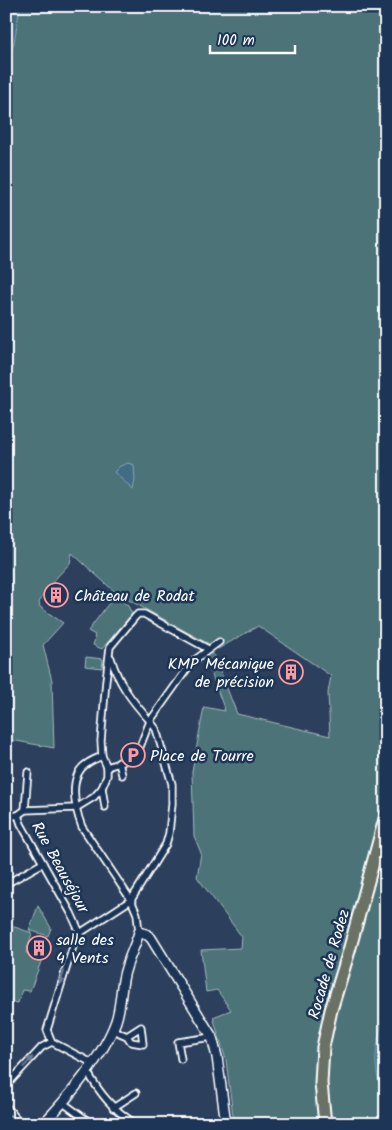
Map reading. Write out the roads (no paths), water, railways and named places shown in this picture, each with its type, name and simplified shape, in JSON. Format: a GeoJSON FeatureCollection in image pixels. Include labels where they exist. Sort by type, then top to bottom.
{"type":"FeatureCollection","features":[{"type":"Feature","properties":{"kind":"highway","name":"Rocade de Rodez"},"geometry":{"type":"LineString","coordinates":[[325,1124],[321,1083],[323,1047],[331,1010],[386,815]]}},
{"type":"Feature","properties":{"kind":"highway","name":"Rocade de Rodez"},"geometry":{"type":"LineString","coordinates":[[331,1124],[326,1083],[328,1048],[386,840]]}},
{"type":"Feature","properties":{"kind":"street"},"geometry":{"type":"LineString","coordinates":[[6,817],[18,815],[25,810],[76,808],[94,797],[102,788],[107,776],[108,767],[102,756],[102,742],[110,646],[138,614],[144,614],[208,649]]}},
{"type":"Feature","properties":{"kind":"street"},"geometry":{"type":"LineString","coordinates":[[108,767],[136,757],[150,721],[185,671],[208,649],[219,642]]}},
{"type":"Feature","properties":{"kind":"street"},"geometry":{"type":"LineString","coordinates":[[92,1063],[52,1042],[46,1030],[74,942],[80,933],[131,900],[166,844],[169,833],[172,784],[156,729],[124,688],[116,674],[110,656]]}},
{"type":"Feature","properties":{"kind":"street"},"geometry":{"type":"LineString","coordinates":[[43,1124],[87,1071],[113,1030],[120,1008],[126,968],[139,932],[137,914],[131,900],[82,827],[76,808],[75,783],[78,773],[86,763],[102,756]]}},
{"type":"Feature","properties":{"kind":"street"},"geometry":{"type":"LineString","coordinates":[[119,762],[122,775]]}},
{"type":"Feature","properties":{"kind":"street"},"geometry":{"type":"LineString","coordinates":[[25,810],[28,772]]}},
{"type":"Feature","properties":{"kind":"street"},"geometry":{"type":"LineString","coordinates":[[102,788],[105,807]]}},
{"type":"Feature","properties":{"kind":"street","name":"Rue Beauséjour"},"geometry":{"type":"LineString","coordinates":[[18,815],[21,824],[71,913],[80,933]]}},
{"type":"Feature","properties":{"kind":"street"},"geometry":{"type":"LineString","coordinates":[[6,884],[43,863]]}},
{"type":"Feature","properties":{"kind":"street"},"geometry":{"type":"LineString","coordinates":[[139,932],[151,938],[212,1037],[217,1057],[226,1124]]}},
{"type":"Feature","properties":{"kind":"street"},"geometry":{"type":"LineString","coordinates":[[113,1030],[127,1036]]}},
{"type":"Feature","properties":{"kind":"street"},"geometry":{"type":"LineString","coordinates":[[181,1059],[178,1042],[212,1037]]}},
{"type":"Feature","properties":{"kind":"street"},"geometry":{"type":"LineString","coordinates":[[6,1086],[42,1047],[52,1042]]}},
{"type":"Feature","properties":{"kind":"street"},"geometry":{"type":"LineString","coordinates":[[87,1071],[97,1089],[113,1108],[136,1124]]}},
{"type":"Feature","properties":{"kind":"street"},"geometry":{"type":"LineString","coordinates":[[113,1108],[136,1093]]}},
{"type":"Feature","properties":{"kind":"street"},"geometry":{"type":"LineString","coordinates":[[62,1102],[92,1124]]}},
{"type":"Feature","properties":{"kind":"street"},"geometry":{"type":"LineString","coordinates":[[6,1106],[21,1124]]}},
{"type":"Feature","properties":{"kind":"water"},"geometry":{"type":"Polygon","coordinates":[[[6,6],[20,6],[14,43],[6,64],[6,6]]]}},
{"type":"Feature","properties":{"kind":"water"},"geometry":{"type":"Polygon","coordinates":[[[128,463],[134,465],[135,480],[133,490],[114,472],[120,466],[128,463]]]}},
{"type":"Feature","properties":{"kind":"water"},"geometry":{"type":"Polygon","coordinates":[[[386,1008],[386,1096],[377,1075],[376,1053],[386,1008]]]}},
{"type":"Feature","properties":{"kind":"place","name":"Château de Rodat"},"geometry":{"type":"Point","coordinates":[56,595]}},
{"type":"Feature","properties":{"kind":"place","name":"KMP Mécanique de précision"},"geometry":{"type":"Point","coordinates":[291,672]}},
{"type":"Feature","properties":{"kind":"place","name":"Place de Tourre"},"geometry":{"type":"Point","coordinates":[133,755]}},
{"type":"Feature","properties":{"kind":"place","name":"salle des 4 Vents"},"geometry":{"type":"Point","coordinates":[39,948]}}]}
